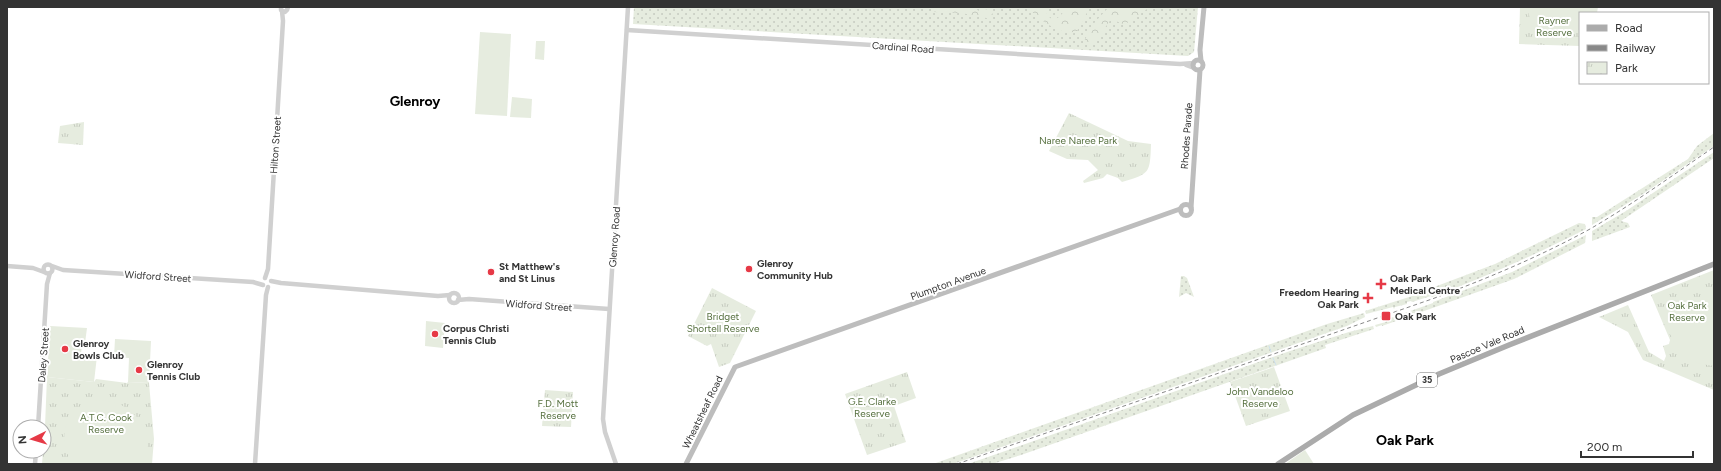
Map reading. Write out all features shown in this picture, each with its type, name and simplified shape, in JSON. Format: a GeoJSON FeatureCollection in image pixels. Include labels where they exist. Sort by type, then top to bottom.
{"type":"FeatureCollection","features":[{"type":"Feature","properties":{"kind":"main road","name":"Rhodes Parade"},"geometry":{"type":"LineString","coordinates":[[1191,208],[1198,82],[1197,65],[1204,7]]}},
{"type":"Feature","properties":{"kind":"main road","name":"Rhodes Parade"},"geometry":{"type":"LineString","coordinates":[[1186,204],[1192,192]]}},
{"type":"Feature","properties":{"kind":"main road"},"geometry":{"type":"LineString","coordinates":[[1186,204],[1191,208],[1189,214],[1185,216],[1181,211],[1182,206],[1186,204]]}},
{"type":"Feature","properties":{"kind":"main road","name":"Plumpton Avenue"},"geometry":{"type":"LineString","coordinates":[[734,368],[1181,211]]}},
{"type":"Feature","properties":{"kind":"main road","name":"Pascoe Vale Road"},"geometry":{"type":"LineString","coordinates":[[1278,464],[1353,415],[1440,374],[1509,345],[1714,264]]}},
{"type":"Feature","properties":{"kind":"main road","name":"Wheatsheaf Road"},"geometry":{"type":"LineString","coordinates":[[686,464],[734,368]]}},
{"type":"Feature","properties":{"kind":"street","name":"Glenroy Road"},"geometry":{"type":"LineString","coordinates":[[616,464],[603,424],[628,7]]}},
{"type":"Feature","properties":{"kind":"street","name":"Hilton Street"},"geometry":{"type":"LineString","coordinates":[[255,464],[284,9]]}},
{"type":"Feature","properties":{"kind":"street","name":"Cardinal Road"},"geometry":{"type":"LineString","coordinates":[[627,30],[1197,65]]}},
{"type":"Feature","properties":{"kind":"street","name":"Widford Street"},"geometry":{"type":"LineString","coordinates":[[7,266],[48,270],[253,282],[450,297]]}},
{"type":"Feature","properties":{"kind":"street","name":"Daley Street"},"geometry":{"type":"LineString","coordinates":[[39,419],[48,270]]}},
{"type":"Feature","properties":{"kind":"street"},"geometry":{"type":"LineString","coordinates":[[454,293],[458,298],[453,302],[450,297],[454,293]]}},
{"type":"Feature","properties":{"kind":"street","name":"Widford Street"},"geometry":{"type":"LineString","coordinates":[[458,298],[609,309]]}},
{"type":"Feature","properties":{"kind":"green space"},"geometry":{"type":"Polygon","coordinates":[[[634,7],[1198,7],[1194,52],[1188,56],[633,24],[634,7]]]}},
{"type":"Feature","properties":{"kind":"green space"},"geometry":{"type":"Polygon","coordinates":[[[931,7],[973,7],[979,11],[986,9],[993,14],[992,20],[961,13],[934,12],[931,7]]]}},
{"type":"Feature","properties":{"kind":"green space"},"geometry":{"type":"Polygon","coordinates":[[[1028,7],[1043,7],[1049,17],[1053,20],[1061,15],[1066,7],[1090,7],[1077,31],[1071,32],[1050,26],[1028,7]]]}},
{"type":"Feature","properties":{"kind":"green space"},"geometry":{"type":"Polygon","coordinates":[[[1109,7],[1150,7],[1127,23],[1123,24],[1111,19],[1094,44],[1087,45],[1084,41],[1095,22],[1109,7]]]}},
{"type":"Feature","properties":{"kind":"green space","name":"Rayner Reserve"},"geometry":{"type":"Polygon","coordinates":[[[1520,7],[1598,7],[1597,12],[1579,12],[1579,46],[1519,44],[1520,7]]]}},
{"type":"Feature","properties":{"kind":"green space"},"geometry":{"type":"Polygon","coordinates":[[[1528,7],[1594,7],[1594,12],[1579,12],[1579,33],[1554,32],[1539,28],[1533,23],[1529,16],[1528,7]]]}},
{"type":"Feature","properties":{"kind":"green space"},"geometry":{"type":"Polygon","coordinates":[[[480,32],[511,34],[507,116],[475,114],[480,32]]]}},
{"type":"Feature","properties":{"kind":"green space"},"geometry":{"type":"Polygon","coordinates":[[[536,41],[545,41],[544,60],[535,59],[536,41]]]}},
{"type":"Feature","properties":{"kind":"green space"},"geometry":{"type":"Polygon","coordinates":[[[512,97],[532,99],[531,118],[510,117],[512,97]]]}},
{"type":"Feature","properties":{"kind":"green space","name":"Naree Naree Park"},"geometry":{"type":"Polygon","coordinates":[[[1069,113],[1128,141],[1151,144],[1150,161],[1147,171],[1138,177],[1122,182],[1118,178],[1107,174],[1103,178],[1084,183],[1083,181],[1098,170],[1088,160],[1067,159],[1049,151],[1069,113]]]}},
{"type":"Feature","properties":{"kind":"green space"},"geometry":{"type":"Polygon","coordinates":[[[84,122],[83,145],[58,143],[60,126],[84,122]]]}},
{"type":"Feature","properties":{"kind":"green space"},"geometry":{"type":"Polygon","coordinates":[[[1714,133],[1714,146],[1643,194],[1592,225],[1592,217],[1597,217],[1688,159],[1697,146],[1714,133]]]}},
{"type":"Feature","properties":{"kind":"green space"},"geometry":{"type":"Polygon","coordinates":[[[1714,152],[1714,158],[1621,221],[1628,223],[1630,227],[1592,241],[1592,231],[1626,211],[1714,152]]]}},
{"type":"Feature","properties":{"kind":"green space"},"geometry":{"type":"Polygon","coordinates":[[[1579,223],[1585,224],[1586,229],[1491,274],[1432,297],[1407,302],[1407,304],[1395,307],[1394,309],[1393,307],[1366,314],[1365,311],[1428,291],[1429,289],[1495,264],[1579,223]]]}},
{"type":"Feature","properties":{"kind":"green space"},"geometry":{"type":"Polygon","coordinates":[[[1586,235],[1585,243],[1514,279],[1382,326],[1376,327],[1375,325],[1512,272],[1586,235]]]}},
{"type":"Feature","properties":{"kind":"green space","name":"Oak Park Reserve"},"geometry":{"type":"Polygon","coordinates":[[[1714,270],[1714,390],[1643,360],[1628,332],[1599,317],[1628,305],[1649,352],[1664,361],[1666,356],[1663,346],[1669,344],[1670,340],[1651,295],[1714,270]]]}},
{"type":"Feature","properties":{"kind":"green space"},"geometry":{"type":"Polygon","coordinates":[[[1181,276],[1187,278],[1194,297],[1186,293],[1179,297],[1181,276]]]}},
{"type":"Feature","properties":{"kind":"green space","name":"Bridget Shortell Reserve"},"geometry":{"type":"Polygon","coordinates":[[[712,288],[756,311],[730,363],[719,367],[711,344],[707,346],[688,336],[712,288]]]}},
{"type":"Feature","properties":{"kind":"green space"},"geometry":{"type":"Polygon","coordinates":[[[1683,297],[1698,297],[1714,302],[1714,366],[1693,361],[1678,348],[1672,339],[1668,329],[1667,320],[1669,311],[1674,303],[1683,297]]]}},
{"type":"Feature","properties":{"kind":"green space"},"geometry":{"type":"Polygon","coordinates":[[[1364,313],[1365,317],[1347,326],[953,464],[933,464],[1327,324],[1364,313]]]}},
{"type":"Feature","properties":{"kind":"green space","name":"Corpus Christi Tennis Club"},"geometry":{"type":"Polygon","coordinates":[[[426,321],[445,323],[443,348],[425,346],[426,321]]]}},
{"type":"Feature","properties":{"kind":"green space","name":"Glenroy Bowls Club"},"geometry":{"type":"Polygon","coordinates":[[[50,326],[87,328],[85,343],[82,343],[81,355],[97,356],[94,382],[47,377],[50,326]]]}},
{"type":"Feature","properties":{"kind":"green space"},"geometry":{"type":"Polygon","coordinates":[[[1373,326],[1374,329],[1325,345],[1326,348],[1021,455],[992,464],[968,464],[1290,351],[1373,326]]]}},
{"type":"Feature","properties":{"kind":"green space","name":"Glenroy Tennis Club"},"geometry":{"type":"Polygon","coordinates":[[[115,339],[151,341],[149,383],[128,382],[129,358],[114,357],[115,339]]]}},
{"type":"Feature","properties":{"kind":"green space","name":"John Vandeloo Reserve"},"geometry":{"type":"Polygon","coordinates":[[[1274,367],[1290,411],[1246,426],[1230,382],[1274,367]]]}},
{"type":"Feature","properties":{"kind":"green space","name":"G.E. Clarke Reserve"},"geometry":{"type":"Polygon","coordinates":[[[907,372],[916,398],[894,406],[906,442],[867,455],[845,394],[907,372]]]}},
{"type":"Feature","properties":{"kind":"green space","name":"A.T.C. Cook Reserve"},"geometry":{"type":"Polygon","coordinates":[[[47,377],[94,382],[96,379],[127,383],[149,383],[154,439],[152,464],[42,464],[42,459],[52,459],[52,419],[45,419],[47,377]]]}},
{"type":"Feature","properties":{"kind":"green space","name":"F.D. Mott Reserve"},"geometry":{"type":"Polygon","coordinates":[[[545,390],[573,392],[571,427],[542,426],[545,390]]]}},
{"type":"Feature","properties":{"kind":"green space"},"geometry":{"type":"Polygon","coordinates":[[[98,400],[119,404],[127,408],[140,421],[147,437],[148,446],[144,464],[73,464],[65,445],[64,436],[66,427],[74,412],[81,406],[91,401],[98,400]]]}},
{"type":"Feature","properties":{"kind":"green space"},"geometry":{"type":"Polygon","coordinates":[[[1305,450],[1314,464],[1285,464],[1305,450]]]}},
{"type":"Feature","properties":{"kind":"waterway"},"geometry":{"type":"LineString","coordinates":[[1269,346],[1271,352]]}},
{"type":"Feature","properties":{"kind":"waterway"},"geometry":{"type":"LineString","coordinates":[[1273,358],[1276,365]]}},
{"type":"Feature","properties":{"kind":"railway"},"geometry":{"type":"LineString","coordinates":[[957,464],[1432,299],[1492,275],[1532,258],[1590,229],[1714,147]]}},
{"type":"Feature","properties":{"kind":"place","name":"Glenroy Community Hub"},"geometry":{"type":"Point","coordinates":[749,269]}},
{"type":"Feature","properties":{"kind":"place","name":"St Matthew's and St Linus"},"geometry":{"type":"Point","coordinates":[491,272]}},
{"type":"Feature","properties":{"kind":"place","name":"Oak Park Medical Centre"},"geometry":{"type":"Point","coordinates":[1381,284]}},
{"type":"Feature","properties":{"kind":"place","name":"Freedom Hearing Oak Park"},"geometry":{"type":"Point","coordinates":[1368,298]}},
{"type":"Feature","properties":{"kind":"place","name":"Oak Park"},"geometry":{"type":"Point","coordinates":[1386,316]}},
{"type":"Feature","properties":{"kind":"place","name":"Corpus Christi Tennis Club"},"geometry":{"type":"Point","coordinates":[435,334]}},
{"type":"Feature","properties":{"kind":"place","name":"Glenroy Bowls Club"},"geometry":{"type":"Point","coordinates":[65,349]}},
{"type":"Feature","properties":{"kind":"place","name":"Glenroy Tennis Club"},"geometry":{"type":"Point","coordinates":[139,370]}},
{"type":"Feature","properties":{"kind":"district","name":"Glenroy"},"geometry":{"type":"Point","coordinates":[415,101]}},
{"type":"Feature","properties":{"kind":"district","name":"Oak Park"},"geometry":{"type":"Point","coordinates":[1405,440]}}]}
